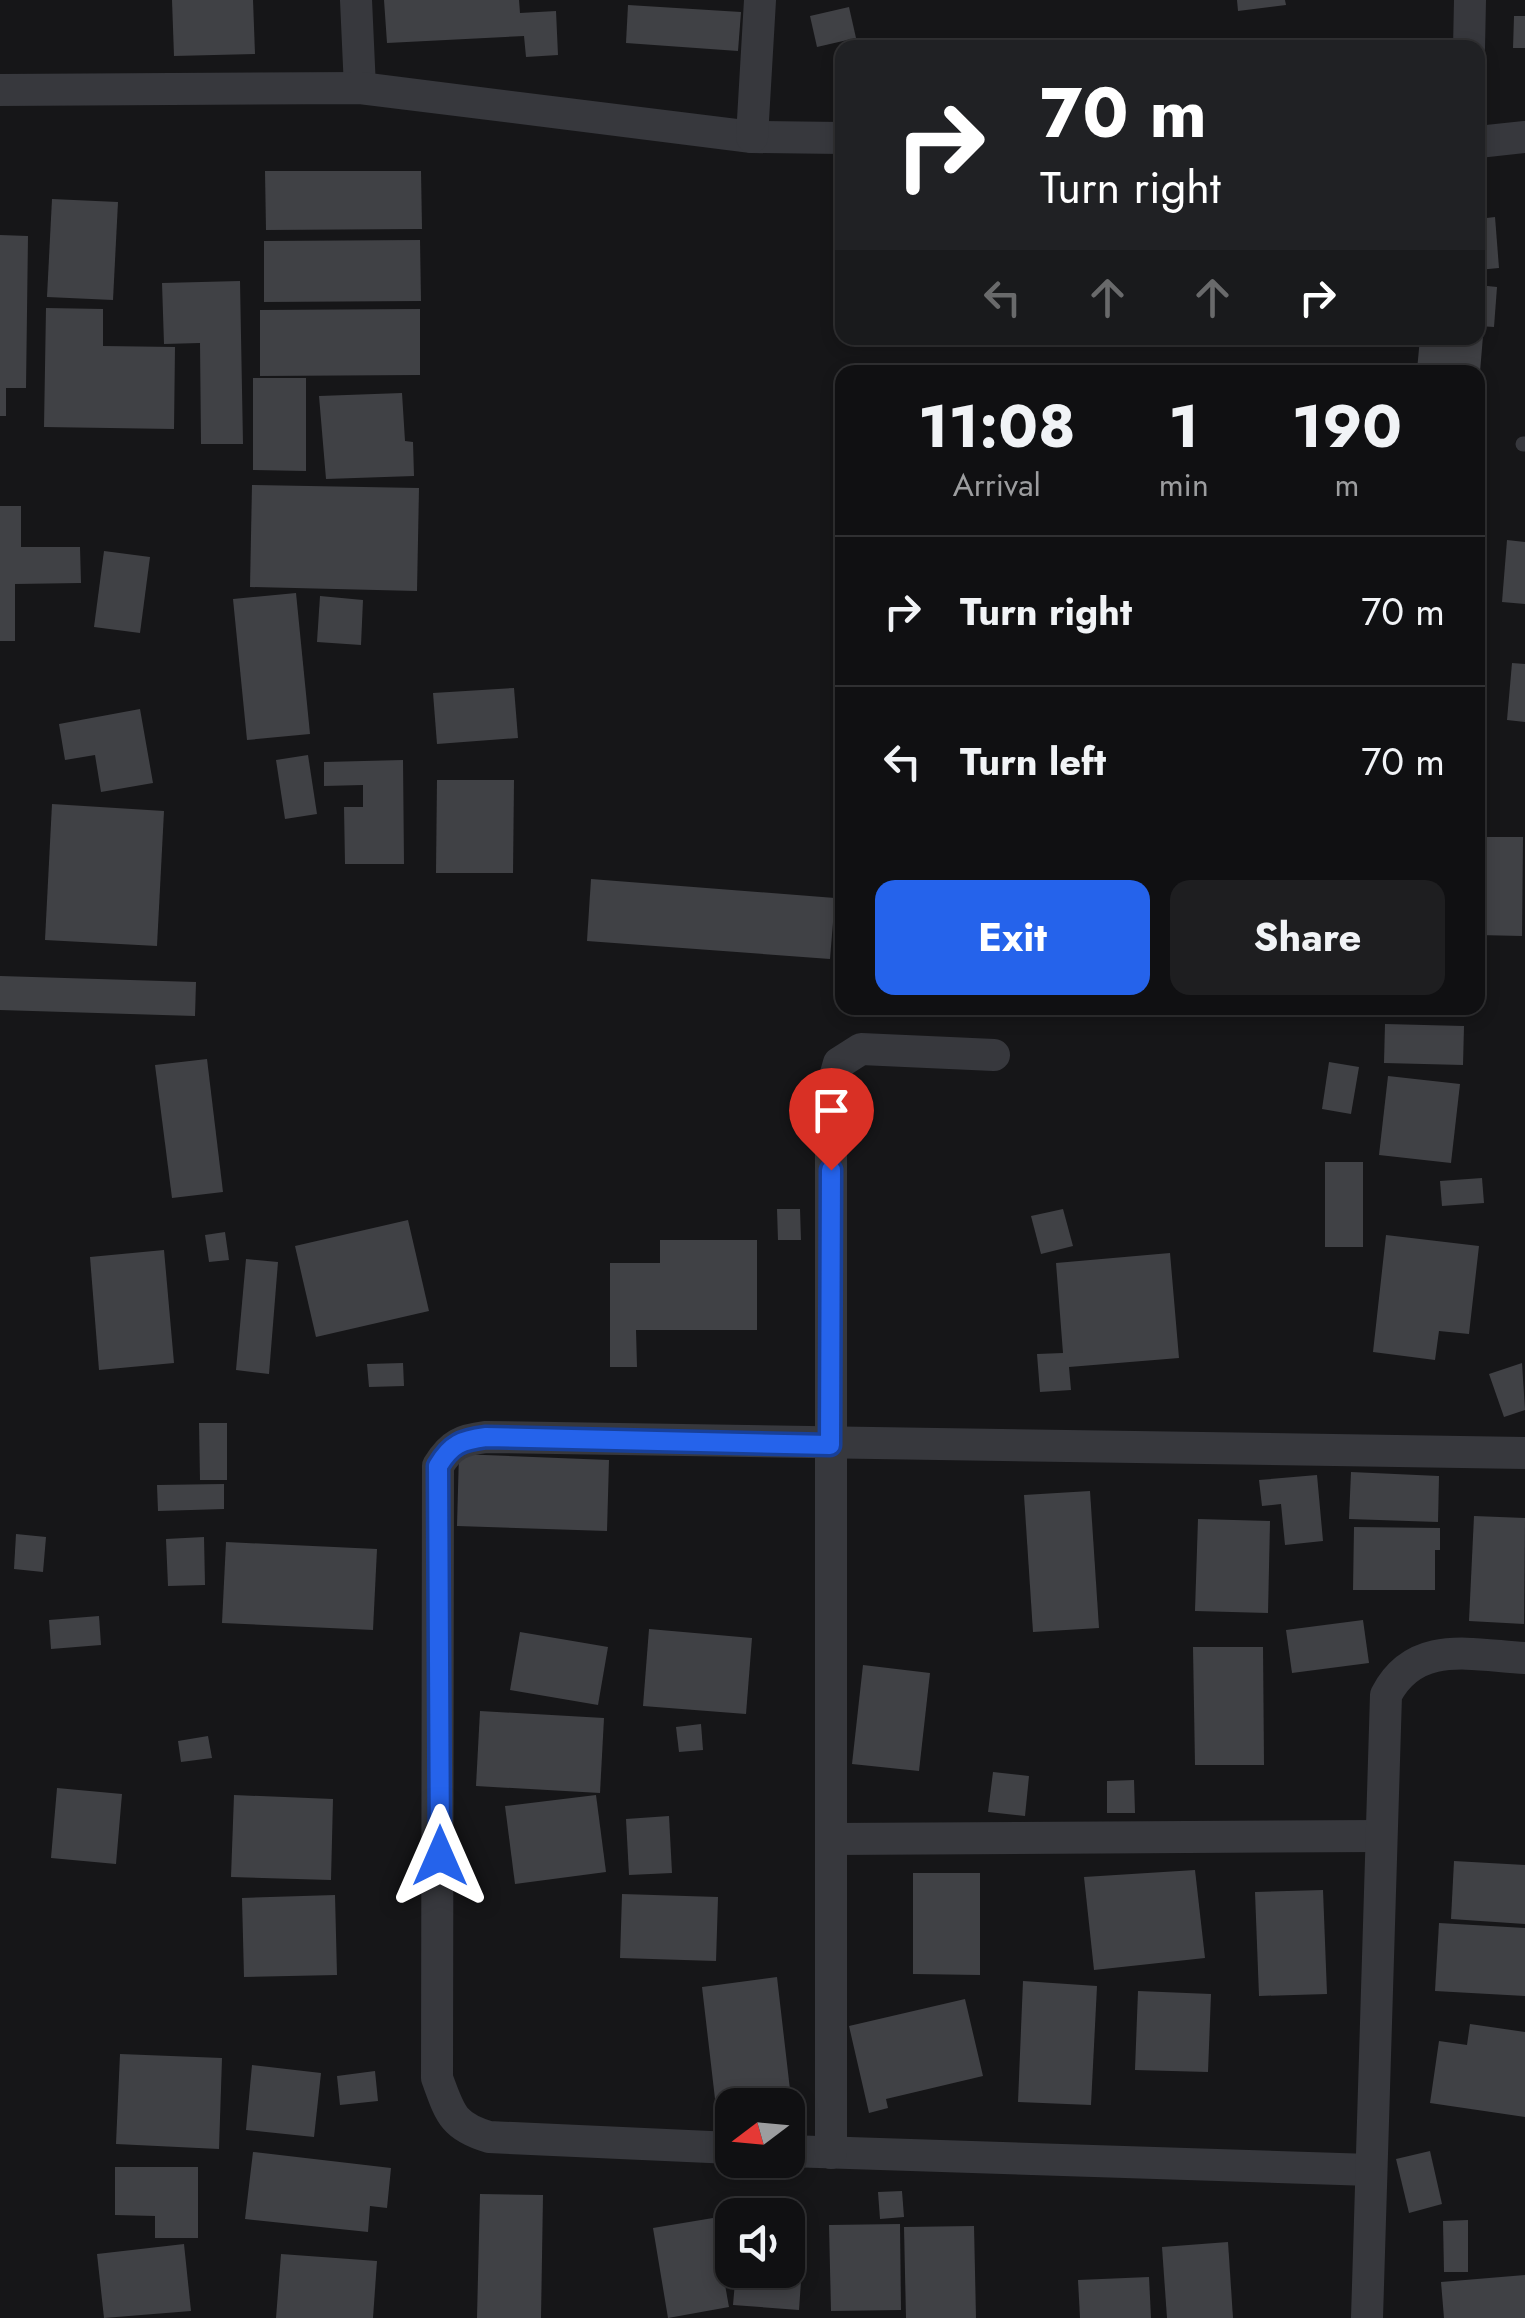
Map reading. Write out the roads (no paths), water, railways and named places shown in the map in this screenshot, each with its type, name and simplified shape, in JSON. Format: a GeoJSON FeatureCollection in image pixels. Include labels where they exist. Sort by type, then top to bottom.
{"type":"FeatureCollection","features":[{"type":"Feature","properties":{"kind":"street"},"geometry":{"type":"LineString","coordinates":[[356,0],[360,88]]}},
{"type":"Feature","properties":{"kind":"street"},"geometry":{"type":"LineString","coordinates":[[752,137],[760,0]]}},
{"type":"Feature","properties":{"kind":"street"},"geometry":{"type":"LineString","coordinates":[[1468,40],[1470,0]]}},
{"type":"Feature","properties":{"kind":"street"},"geometry":{"type":"LineString","coordinates":[[0,90],[360,88],[752,137],[835,138]]}},
{"type":"Feature","properties":{"kind":"street"},"geometry":{"type":"LineString","coordinates":[[1485,141],[1525,137]]}},
{"type":"Feature","properties":{"kind":"street"},"geometry":{"type":"LineString","coordinates":[[832,2152],[832,1092],[839,1063],[862,1048],[994,1054]]}},
{"type":"Feature","properties":{"kind":"street"},"geometry":{"type":"LineString","coordinates":[[715,2147],[489,2137],[463,2130],[449,2112],[437,2078],[438,1466],[449,1448],[463,1440],[486,1437],[1525,1453]]}},
{"type":"Feature","properties":{"kind":"street"},"geometry":{"type":"LineString","coordinates":[[1367,2318],[1386,1695],[1398,1672],[1420,1658],[1462,1654],[1525,1658]]}},
{"type":"Feature","properties":{"kind":"street"},"geometry":{"type":"LineString","coordinates":[[831,1839],[1381,1836]]}},
{"type":"Feature","properties":{"kind":"street"},"geometry":{"type":"LineString","coordinates":[[805,2151],[1371,2170]]}}]}
